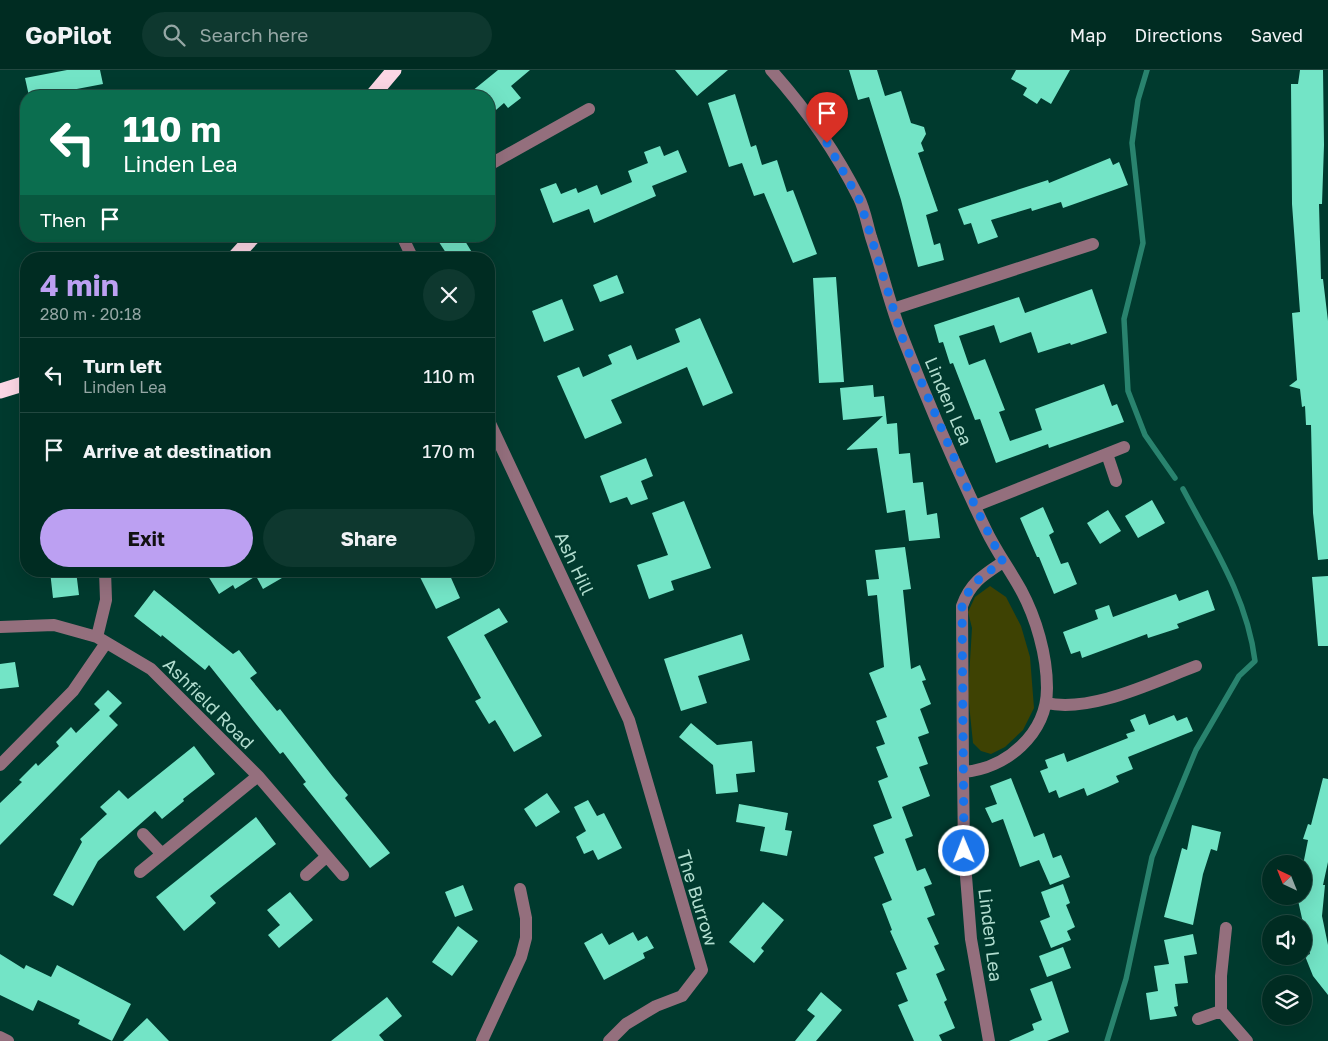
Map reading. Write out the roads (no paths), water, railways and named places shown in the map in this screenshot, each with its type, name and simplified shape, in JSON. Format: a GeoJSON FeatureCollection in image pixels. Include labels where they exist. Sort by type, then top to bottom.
{"type":"FeatureCollection","features":[{"type":"Feature","properties":{"kind":"highway"},"geometry":{"type":"LineString","coordinates":[[377,90],[394,70]]}},
{"type":"Feature","properties":{"kind":"highway"},"geometry":{"type":"LineString","coordinates":[[239,252],[249,242]]}},
{"type":"Feature","properties":{"kind":"highway"},"geometry":{"type":"LineString","coordinates":[[0,391],[20,386]]}},
{"type":"Feature","properties":{"kind":"street","name":"Linden Lea"},"geometry":{"type":"LineString","coordinates":[[771,70],[827,143],[860,201],[902,337],[975,506],[1003,562],[1032,612],[1046,669],[1046,703],[1032,733],[1020,748],[989,768],[963,772]]}},
{"type":"Feature","properties":{"kind":"street"},"geometry":{"type":"LineString","coordinates":[[495,162],[589,110]]}},
{"type":"Feature","properties":{"kind":"street"},"geometry":{"type":"LineString","coordinates":[[893,309],[1093,244]]}},
{"type":"Feature","properties":{"kind":"street","name":"Ash Hill"},"geometry":{"type":"LineString","coordinates":[[495,434],[629,720]]}},
{"type":"Feature","properties":{"kind":"street"},"geometry":{"type":"LineString","coordinates":[[975,506],[1124,447]]}},
{"type":"Feature","properties":{"kind":"street"},"geometry":{"type":"LineString","coordinates":[[1107,454],[1116,481]]}},
{"type":"Feature","properties":{"kind":"street","name":"Linden Lea"},"geometry":{"type":"LineString","coordinates":[[989,1041],[972,940],[964,851],[962,606],[967,591],[975,582],[1003,562]]}},
{"type":"Feature","properties":{"kind":"street"},"geometry":{"type":"LineString","coordinates":[[0,765],[5,751],[73,691],[102,640],[106,600],[105,577]]}},
{"type":"Feature","properties":{"kind":"street","name":"Ashfield Road"},"geometry":{"type":"LineString","coordinates":[[0,627],[54,625],[102,640],[151,669],[258,776],[343,875]]}},
{"type":"Feature","properties":{"kind":"street"},"geometry":{"type":"LineString","coordinates":[[1046,703],[1071,705],[1091,702],[1196,666]]}},
{"type":"Feature","properties":{"kind":"street","name":"The Burrow"},"geometry":{"type":"LineString","coordinates":[[609,1041],[626,1024],[656,1006],[682,996],[702,970],[629,720]]}},
{"type":"Feature","properties":{"kind":"street"},"geometry":{"type":"LineString","coordinates":[[140,872],[258,776]]}},
{"type":"Feature","properties":{"kind":"street"},"geometry":{"type":"LineString","coordinates":[[143,834],[162,854]]}},
{"type":"Feature","properties":{"kind":"street"},"geometry":{"type":"LineString","coordinates":[[306,874],[326,857]]}},
{"type":"Feature","properties":{"kind":"street"},"geometry":{"type":"LineString","coordinates":[[482,1041],[521,956],[526,938],[526,918],[520,889]]}},
{"type":"Feature","properties":{"kind":"street"},"geometry":{"type":"LineString","coordinates":[[1226,928],[1220,976],[1221,1011],[1247,1041]]}},
{"type":"Feature","properties":{"kind":"street"},"geometry":{"type":"LineString","coordinates":[[1198,1019],[1221,1011]]}},
{"type":"Feature","properties":{"kind":"street"},"geometry":{"type":"LineString","coordinates":[[0,1037],[8,1041]]}},
{"type":"Feature","properties":{"kind":"waterway"},"geometry":{"type":"LineString","coordinates":[[1147,70],[1138,100],[1132,143],[1143,243],[1124,319],[1128,391],[1145,435],[1175,478]]}},
{"type":"Feature","properties":{"kind":"waterway"},"geometry":{"type":"LineString","coordinates":[[1107,1041],[1126,979],[1152,857],[1196,750],[1239,676],[1255,661],[1251,637],[1236,593],[1227,572],[1183,489]]}}]}
